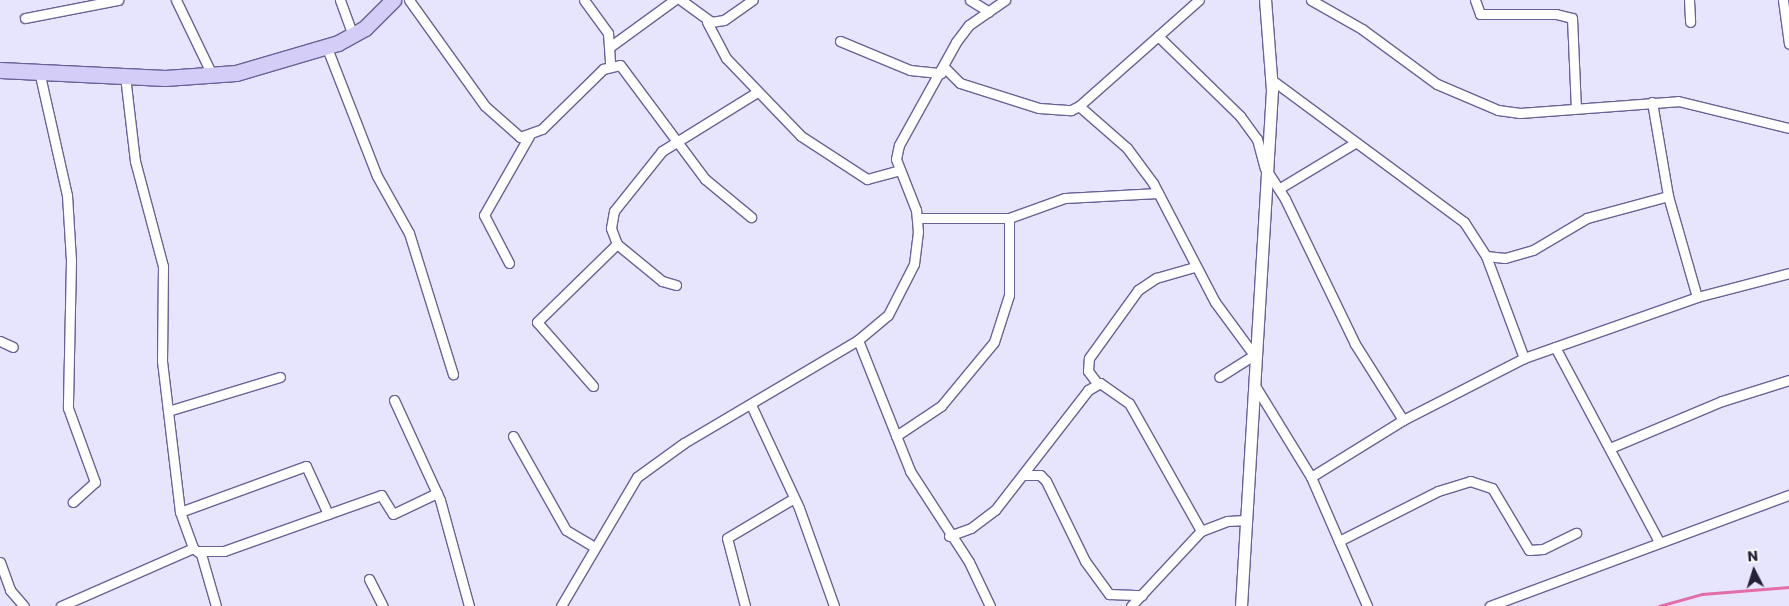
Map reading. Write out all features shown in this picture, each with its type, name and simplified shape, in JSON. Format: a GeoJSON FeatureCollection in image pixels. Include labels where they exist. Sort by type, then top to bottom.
{"type":"FeatureCollection","features":[{"type":"Feature","properties":{"kind":"main road"},"geometry":{"type":"LineString","coordinates":[[0,70],[125,76],[213,77],[327,48],[353,35],[393,0]]}},
{"type":"Feature","properties":{"kind":"street"},"geometry":{"type":"LineString","coordinates":[[25,18],[118,0]]}},
{"type":"Feature","properties":{"kind":"street"},"geometry":{"type":"LineString","coordinates":[[176,0],[213,77]]}},
{"type":"Feature","properties":{"kind":"street"},"geometry":{"type":"LineString","coordinates":[[340,0],[353,35]]}},
{"type":"Feature","properties":{"kind":"street"},"geometry":{"type":"LineString","coordinates":[[409,0],[497,120],[511,133],[529,136]]}},
{"type":"Feature","properties":{"kind":"street"},"geometry":{"type":"LineString","coordinates":[[509,263],[484,215],[529,136],[610,65],[611,46],[603,24],[584,0]]}},
{"type":"Feature","properties":{"kind":"street"},"geometry":{"type":"LineString","coordinates":[[611,46],[674,0]]}},
{"type":"Feature","properties":{"kind":"street"},"geometry":{"type":"LineString","coordinates":[[680,0],[707,22],[726,58],[800,136],[858,175],[876,180],[900,170]]}},
{"type":"Feature","properties":{"kind":"street"},"geometry":{"type":"LineString","coordinates":[[707,22],[724,20],[753,0]]}},
{"type":"Feature","properties":{"kind":"street"},"geometry":{"type":"LineString","coordinates":[[970,0],[989,12]]}},
{"type":"Feature","properties":{"kind":"street"},"geometry":{"type":"LineString","coordinates":[[561,606],[593,546],[638,477],[684,443],[752,407],[858,340],[888,314],[902,293],[914,264],[918,218],[896,159],[899,145],[943,71],[961,36],[1005,0]]}},
{"type":"Feature","properties":{"kind":"street"},"geometry":{"type":"LineString","coordinates":[[840,41],[910,70],[943,71],[960,83],[1039,108],[1071,110],[1080,106],[1199,0]]}},
{"type":"Feature","properties":{"kind":"street"},"geometry":{"type":"LineString","coordinates":[[1241,606],[1251,379],[1272,80],[1265,0]]}},
{"type":"Feature","properties":{"kind":"street"},"geometry":{"type":"LineString","coordinates":[[1311,0],[1362,29],[1437,84],[1468,100],[1520,113],[1678,101],[1789,125]]}},
{"type":"Feature","properties":{"kind":"street"},"geometry":{"type":"LineString","coordinates":[[1475,0],[1480,14],[1556,14],[1572,18],[1576,108]]}},
{"type":"Feature","properties":{"kind":"street"},"geometry":{"type":"LineString","coordinates":[[1689,0],[1690,22]]}},
{"type":"Feature","properties":{"kind":"street"},"geometry":{"type":"LineString","coordinates":[[1783,0],[1787,10],[1789,44]]}},
{"type":"Feature","properties":{"kind":"street"},"geometry":{"type":"LineString","coordinates":[[1158,36],[1240,116],[1257,140],[1265,168],[1280,188],[1355,344],[1403,420]]}},
{"type":"Feature","properties":{"kind":"street"},"geometry":{"type":"LineString","coordinates":[[327,48],[377,176],[409,233],[453,374]]}},
{"type":"Feature","properties":{"kind":"street"},"geometry":{"type":"LineString","coordinates":[[610,65],[624,69],[705,179],[751,217]]}},
{"type":"Feature","properties":{"kind":"street"},"geometry":{"type":"LineString","coordinates":[[39,71],[67,195],[71,260],[68,408],[95,482],[73,502]]}},
{"type":"Feature","properties":{"kind":"street"},"geometry":{"type":"LineString","coordinates":[[125,76],[135,160],[163,266],[161,336],[180,512],[216,606]]}},
{"type":"Feature","properties":{"kind":"street"},"geometry":{"type":"LineString","coordinates":[[1272,80],[1355,143],[1453,212],[1486,256],[1524,358]]}},
{"type":"Feature","properties":{"kind":"street"},"geometry":{"type":"LineString","coordinates":[[676,285],[662,281],[617,244],[610,220],[618,202],[644,169],[676,141],[757,92]]}},
{"type":"Feature","properties":{"kind":"street"},"geometry":{"type":"LineString","coordinates":[[1652,102],[1668,196],[1697,297]]}},
{"type":"Feature","properties":{"kind":"street"},"geometry":{"type":"LineString","coordinates":[[1080,106],[1127,148],[1158,193],[1194,267],[1254,355]]}},
{"type":"Feature","properties":{"kind":"street"},"geometry":{"type":"LineString","coordinates":[[1280,188],[1355,143]]}},
{"type":"Feature","properties":{"kind":"street"},"geometry":{"type":"LineString","coordinates":[[918,218],[1009,218],[1065,198],[1158,193]]}},
{"type":"Feature","properties":{"kind":"street"},"geometry":{"type":"LineString","coordinates":[[1486,256],[1505,258],[1533,250],[1586,218],[1668,196]]}},
{"type":"Feature","properties":{"kind":"street"},"geometry":{"type":"LineString","coordinates":[[896,436],[941,406],[999,331],[1011,278],[1009,218]]}},
{"type":"Feature","properties":{"kind":"street"},"geometry":{"type":"LineString","coordinates":[[593,386],[537,322],[617,244]]}},
{"type":"Feature","properties":{"kind":"street"},"geometry":{"type":"LineString","coordinates":[[1194,267],[1156,278],[1138,290],[1089,358],[1088,372],[1097,383],[1106,384],[1129,404],[1201,531]]}},
{"type":"Feature","properties":{"kind":"street"},"geometry":{"type":"LineString","coordinates":[[1311,477],[1403,420],[1524,358],[1697,297],[1789,272]]}},
{"type":"Feature","properties":{"kind":"street"},"geometry":{"type":"LineString","coordinates":[[858,340],[910,471],[949,536],[969,562],[990,606]]}},
{"type":"Feature","properties":{"kind":"street"},"geometry":{"type":"LineString","coordinates":[[0,341],[13,347]]}},
{"type":"Feature","properties":{"kind":"street"},"geometry":{"type":"LineString","coordinates":[[1556,347],[1659,542]]}},
{"type":"Feature","properties":{"kind":"street"},"geometry":{"type":"LineString","coordinates":[[1219,377],[1254,355]]}},
{"type":"Feature","properties":{"kind":"street"},"geometry":{"type":"LineString","coordinates":[[168,411],[280,377]]}},
{"type":"Feature","properties":{"kind":"street"},"geometry":{"type":"LineString","coordinates":[[1251,379],[1311,477],[1367,606]]}},
{"type":"Feature","properties":{"kind":"street"},"geometry":{"type":"LineString","coordinates":[[1610,448],[1722,401],[1789,380]]}},
{"type":"Feature","properties":{"kind":"street"},"geometry":{"type":"LineString","coordinates":[[949,536],[983,520],[1024,475],[1097,383]]}},
{"type":"Feature","properties":{"kind":"street"},"geometry":{"type":"LineString","coordinates":[[394,400],[437,493],[453,537],[469,606]]}},
{"type":"Feature","properties":{"kind":"street"},"geometry":{"type":"LineString","coordinates":[[752,407],[794,498],[827,577],[834,606]]}},
{"type":"Feature","properties":{"kind":"street"},"geometry":{"type":"LineString","coordinates":[[513,436],[566,530],[593,546]]}},
{"type":"Feature","properties":{"kind":"street"},"geometry":{"type":"LineString","coordinates":[[180,512],[306,466],[328,514]]}},
{"type":"Feature","properties":{"kind":"street"},"geometry":{"type":"LineString","coordinates":[[1024,475],[1040,476],[1046,481],[1085,561],[1108,594],[1142,595]]}},
{"type":"Feature","properties":{"kind":"street"},"geometry":{"type":"LineString","coordinates":[[1339,541],[1438,491],[1476,481],[1492,488],[1528,550],[1542,549],[1576,533]]}},
{"type":"Feature","properties":{"kind":"street"},"geometry":{"type":"LineString","coordinates":[[60,606],[195,549],[224,551],[381,495],[390,512],[403,512],[437,493]]}},
{"type":"Feature","properties":{"kind":"street"},"geometry":{"type":"LineString","coordinates":[[1490,606],[1789,495]]}},
{"type":"Feature","properties":{"kind":"street"},"geometry":{"type":"LineString","coordinates":[[745,606],[727,538],[794,498]]}},
{"type":"Feature","properties":{"kind":"street"},"geometry":{"type":"LineString","coordinates":[[1130,606],[1142,595],[1160,569],[1201,531],[1227,521],[1246,520]]}},
{"type":"Feature","properties":{"kind":"street"},"geometry":{"type":"LineString","coordinates":[[0,562],[10,590],[24,606]]}},
{"type":"Feature","properties":{"kind":"street"},"geometry":{"type":"LineString","coordinates":[[369,579],[383,606]]}},
{"type":"Feature","properties":{"kind":"waterway"},"geometry":{"type":"LineString","coordinates":[[1659,606],[1702,594],[1789,587]]}}]}
